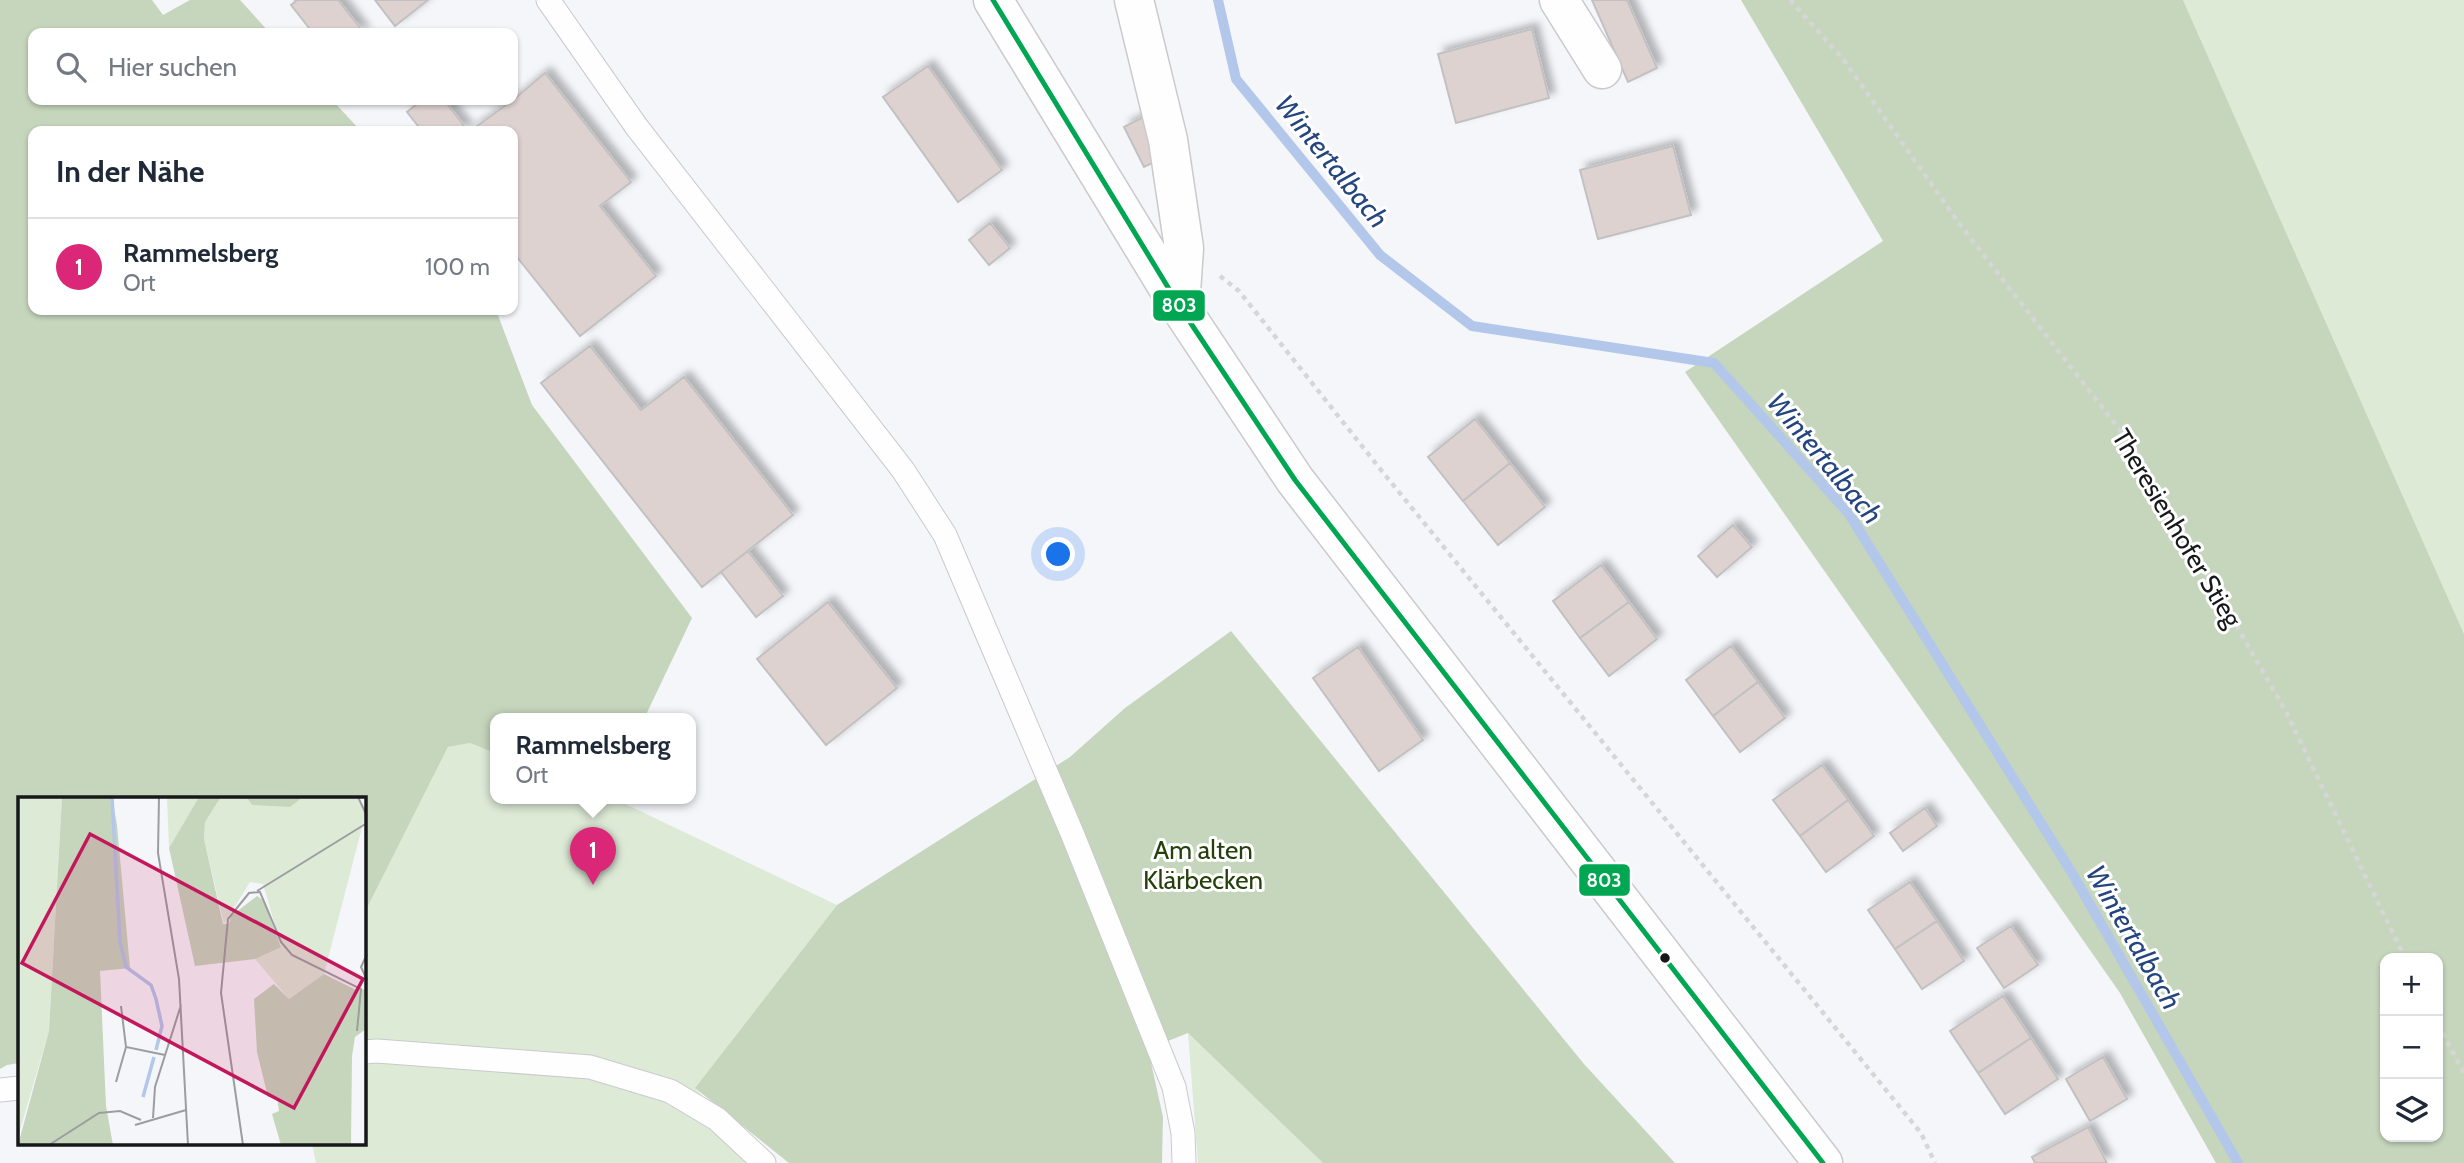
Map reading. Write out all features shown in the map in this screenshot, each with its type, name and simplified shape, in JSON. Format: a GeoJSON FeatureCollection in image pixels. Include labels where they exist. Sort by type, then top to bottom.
{"type":"FeatureCollection","features":[{"type":"Feature","properties":{"kind":"street"},"geometry":{"type":"LineString","coordinates":[[993,0],[1180,307],[1295,480],[1824,1163]]}},
{"type":"Feature","properties":{"kind":"street"},"geometry":{"type":"LineString","coordinates":[[1134,0],[1168,140],[1184,248],[1180,307]]}},
{"type":"Feature","properties":{"kind":"street"},"geometry":{"type":"LineString","coordinates":[[1559,0],[1602,69]]}},
{"type":"Feature","properties":{"kind":"lane"},"geometry":{"type":"LineString","coordinates":[[548,0],[636,126],[903,470],[945,535],[1072,833],[1174,1087],[1183,1133],[1184,1163]]}},
{"type":"Feature","properties":{"kind":"lane"},"geometry":{"type":"LineString","coordinates":[[366,1052],[590,1067],[670,1091],[718,1119],[764,1163]]}},
{"type":"Feature","properties":{"kind":"lane"},"geometry":{"type":"LineString","coordinates":[[0,1090],[18,1088]]}},
{"type":"Feature","properties":{"kind":"path","name":"Theresienhofer Stieg"},"geometry":{"type":"LineString","coordinates":[[1790,0],[1843,59],[1961,226],[2137,452],[2286,712],[2403,953]]}},
{"type":"Feature","properties":{"kind":"path"},"geometry":{"type":"LineString","coordinates":[[1184,248],[1239,291],[1381,470],[1921,1133],[1935,1163]]}},
{"type":"Feature","properties":{"kind":"path"},"geometry":{"type":"LineString","coordinates":[[2443,1033],[2464,1073]]}},
{"type":"Feature","properties":{"kind":"green space"},"geometry":{"type":"Polygon","coordinates":[[[0,0],[152,0],[163,15],[190,0],[240,0],[265,28],[28,28],[28,105],[337,105],[356,126],[28,126],[28,315],[498,315],[532,405],[692,618],[647,713],[490,713],[490,751],[470,743],[448,747],[366,910],[366,797],[18,797],[18,1063],[0,1069],[0,0]]]}},
{"type":"Feature","properties":{"kind":"green space"},"geometry":{"type":"Polygon","coordinates":[[[1741,0],[2183,0],[2464,634],[2464,1163],[2216,1163],[2120,993],[1685,372],[1883,241],[1741,0]]]}},
{"type":"Feature","properties":{"kind":"green space"},"geometry":{"type":"Polygon","coordinates":[[[2183,0],[2464,0],[2464,634],[2183,0]]]}},
{"type":"Feature","properties":{"kind":"green space","name":"Am alten Klärbecken"},"geometry":{"type":"Polygon","coordinates":[[[1231,631],[1584,1064],[1675,1163],[1323,1163],[1188,1033],[1148,1049],[1163,1117],[1162,1163],[789,1163],[695,1088],[837,905],[1070,757],[1125,708],[1231,631]]]}},
{"type":"Feature","properties":{"kind":"green space"},"geometry":{"type":"Polygon","coordinates":[[[470,743],[490,751],[490,804],[625,804],[837,905],[695,1088],[768,1163],[316,1163],[312,1146],[366,1146],[366,910],[448,747],[470,743]]]}},
{"type":"Feature","properties":{"kind":"green space"},"geometry":{"type":"Polygon","coordinates":[[[1188,1033],[1323,1163],[1198,1163],[1188,1033]]]}},
{"type":"Feature","properties":{"kind":"building"},"geometry":{"type":"Polygon","coordinates":[[[338,0],[360,28],[309,28],[291,5],[296,1],[338,0]]]}},
{"type":"Feature","properties":{"kind":"building"},"geometry":{"type":"Polygon","coordinates":[[[375,0],[428,0],[395,26],[375,0]]]}},
{"type":"Feature","properties":{"kind":"building"},"geometry":{"type":"Polygon","coordinates":[[[1592,0],[1627,0],[1657,68],[1628,82],[1592,0]]]}},
{"type":"Feature","properties":{"kind":"building"},"geometry":{"type":"Polygon","coordinates":[[[1532,29],[1549,98],[1456,123],[1438,54],[1532,29]]]}},
{"type":"Feature","properties":{"kind":"building"},"geometry":{"type":"Polygon","coordinates":[[[928,66],[1002,170],[958,202],[883,97],[928,66]]]}},
{"type":"Feature","properties":{"kind":"building"},"geometry":{"type":"Polygon","coordinates":[[[545,73],[631,182],[600,206],[656,276],[580,336],[518,258],[518,126],[477,126],[506,105],[518,105],[518,96],[545,73]]]}},
{"type":"Feature","properties":{"kind":"building"},"geometry":{"type":"Polygon","coordinates":[[[416,105],[448,105],[464,126],[418,126],[407,112],[416,105]]]}},
{"type":"Feature","properties":{"kind":"building"},"geometry":{"type":"Polygon","coordinates":[[[1145,116],[1165,157],[1144,167],[1124,127],[1145,116]]]}},
{"type":"Feature","properties":{"kind":"building"},"geometry":{"type":"Polygon","coordinates":[[[1673,146],[1691,215],[1598,239],[1580,170],[1673,146]]]}},
{"type":"Feature","properties":{"kind":"building"},"geometry":{"type":"Polygon","coordinates":[[[990,223],[1010,248],[989,265],[969,240],[990,223]]]}},
{"type":"Feature","properties":{"kind":"building"},"geometry":{"type":"Polygon","coordinates":[[[590,346],[641,410],[684,377],[793,515],[702,587],[541,383],[590,346]]]}},
{"type":"Feature","properties":{"kind":"building"},"geometry":{"type":"Polygon","coordinates":[[[1475,419],[1510,463],[1463,501],[1428,457],[1475,419]]]}},
{"type":"Feature","properties":{"kind":"building"},"geometry":{"type":"Polygon","coordinates":[[[1510,463],[1545,507],[1498,545],[1463,501],[1510,463]]]}},
{"type":"Feature","properties":{"kind":"building"},"geometry":{"type":"Polygon","coordinates":[[[1733,525],[1752,547],[1717,577],[1698,556],[1733,525]]]}},
{"type":"Feature","properties":{"kind":"building"},"geometry":{"type":"Polygon","coordinates":[[[748,551],[783,596],[756,617],[721,572],[748,551]]]}},
{"type":"Feature","properties":{"kind":"building"},"geometry":{"type":"Polygon","coordinates":[[[1601,565],[1629,602],[1580,638],[1553,601],[1601,565]]]}},
{"type":"Feature","properties":{"kind":"building"},"geometry":{"type":"Polygon","coordinates":[[[828,602],[897,688],[826,745],[757,659],[828,602]]]}},
{"type":"Feature","properties":{"kind":"building"},"geometry":{"type":"Polygon","coordinates":[[[1629,602],[1657,639],[1609,676],[1580,638],[1629,602]]]}},
{"type":"Feature","properties":{"kind":"building"},"geometry":{"type":"Polygon","coordinates":[[[1731,646],[1758,682],[1713,716],[1686,680],[1731,646]]]}},
{"type":"Feature","properties":{"kind":"building"},"geometry":{"type":"Polygon","coordinates":[[[1358,647],[1423,740],[1379,771],[1313,678],[1358,647]]]}},
{"type":"Feature","properties":{"kind":"building"},"geometry":{"type":"Polygon","coordinates":[[[1758,682],[1785,718],[1740,752],[1713,716],[1758,682]]]}},
{"type":"Feature","properties":{"kind":"building"},"geometry":{"type":"Polygon","coordinates":[[[1822,765],[1848,800],[1800,836],[1773,800],[1822,765]]]}},
{"type":"Feature","properties":{"kind":"building"},"geometry":{"type":"Polygon","coordinates":[[[1848,800],[1874,836],[1826,872],[1800,836],[1848,800]]]}},
{"type":"Feature","properties":{"kind":"building"},"geometry":{"type":"Polygon","coordinates":[[[1925,808],[1937,826],[1903,851],[1890,833],[1925,808]]]}},
{"type":"Feature","properties":{"kind":"building"},"geometry":{"type":"Polygon","coordinates":[[[1910,882],[1937,921],[1895,949],[1868,910],[1910,882]]]}},
{"type":"Feature","properties":{"kind":"building"},"geometry":{"type":"Polygon","coordinates":[[[1937,921],[1964,961],[1922,989],[1895,949],[1937,921]]]}},
{"type":"Feature","properties":{"kind":"building"},"geometry":{"type":"Polygon","coordinates":[[[2011,926],[2038,965],[2004,988],[1977,948],[2011,926]]]}},
{"type":"Feature","properties":{"kind":"building"},"geometry":{"type":"Polygon","coordinates":[[[2003,996],[2031,1038],[1978,1073],[1950,1031],[2003,996]]]}},
{"type":"Feature","properties":{"kind":"building"},"geometry":{"type":"Polygon","coordinates":[[[2031,1038],[2058,1079],[2005,1114],[1978,1073],[2031,1038]]]}},
{"type":"Feature","properties":{"kind":"building"},"geometry":{"type":"Polygon","coordinates":[[[2103,1057],[2127,1099],[2090,1121],[2066,1079],[2103,1057]]]}},
{"type":"Feature","properties":{"kind":"building"},"geometry":{"type":"Polygon","coordinates":[[[2088,1127],[2107,1163],[2035,1163],[2032,1157],[2088,1127]]]}},
{"type":"Feature","properties":{"kind":"waterway","name":"Wintertalbach"},"geometry":{"type":"LineString","coordinates":[[1218,0],[1236,79],[1380,255],[1472,326],[1714,363],[1849,514],[2072,873],[2238,1163]]}},
{"type":"Feature","properties":{"kind":"transit line","name":"803"},"geometry":{"type":"LineString","coordinates":[[993,0],[1180,307],[1295,480],[1823,1163]]}},
{"type":"Feature","properties":{"kind":"place","name":"Rammelsberg"},"geometry":{"type":"Point","coordinates":[593,885]}}]}
